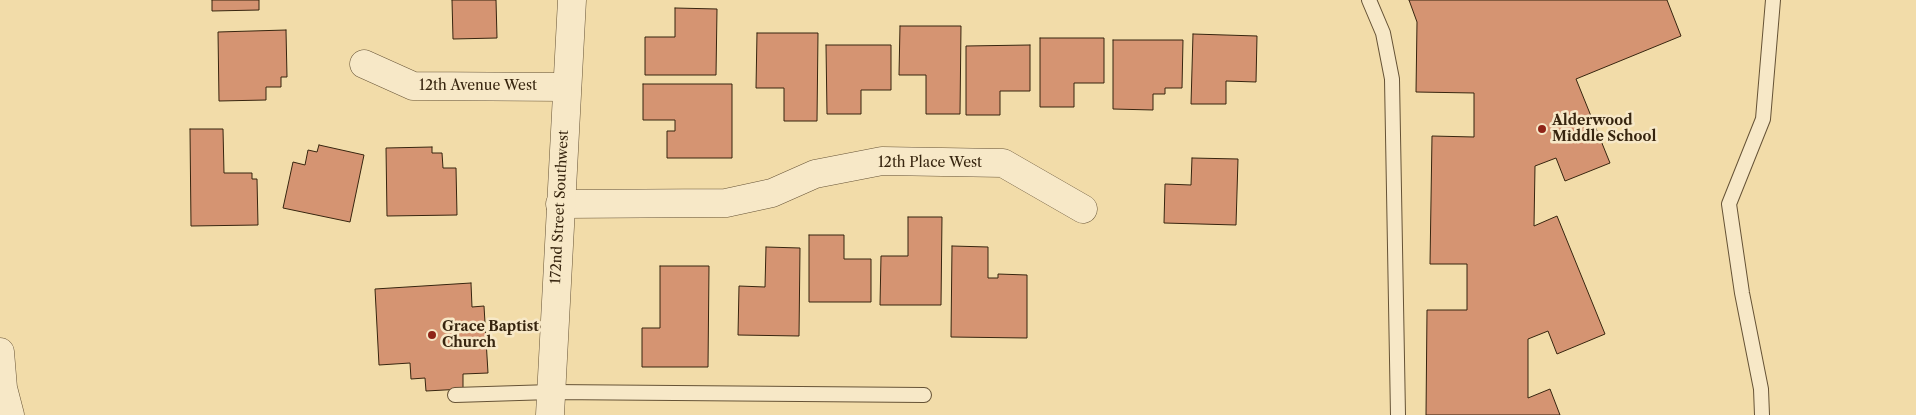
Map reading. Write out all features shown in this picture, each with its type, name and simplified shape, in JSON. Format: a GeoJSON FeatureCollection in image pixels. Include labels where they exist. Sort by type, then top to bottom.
{"type":"FeatureCollection","features":[{"type":"Feature","properties":{"kind":"street","name":"172nd Street Southwest"},"geometry":{"type":"LineString","coordinates":[[550,404],[572,0]]}},
{"type":"Feature","properties":{"kind":"street","name":"12th Avenue West"},"geometry":{"type":"LineString","coordinates":[[364,64],[413,86],[567,86]]}},
{"type":"Feature","properties":{"kind":"street","name":"12th Place West"},"geometry":{"type":"LineString","coordinates":[[560,204],[726,203],[772,193],[815,174],[882,161],[1003,163],[1083,209]]}},
{"type":"Feature","properties":{"kind":"street"},"geometry":{"type":"LineString","coordinates":[[0,352],[3,388],[10,415]]}},
{"type":"Feature","properties":{"kind":"lane"},"geometry":{"type":"LineString","coordinates":[[1369,0],[1383,33],[1392,79],[1398,415]]}},
{"type":"Feature","properties":{"kind":"lane"},"geometry":{"type":"LineString","coordinates":[[1762,415],[1761,389],[1742,293],[1729,204],[1763,119],[1773,0]]}},
{"type":"Feature","properties":{"kind":"lane"},"geometry":{"type":"LineString","coordinates":[[455,394],[550,404],[924,395]]}},
{"type":"Feature","properties":{"kind":"building"},"geometry":{"type":"Polygon","coordinates":[[[212,0],[259,0],[259,10],[212,11],[212,0]]]}},
{"type":"Feature","properties":{"kind":"building"},"geometry":{"type":"Polygon","coordinates":[[[452,0],[496,0],[497,38],[453,39],[452,0]]]}},
{"type":"Feature","properties":{"kind":"building"},"geometry":{"type":"Polygon","coordinates":[[[1409,0],[1667,0],[1681,36],[1576,79],[1610,163],[1565,181],[1556,158],[1535,166],[1534,226],[1557,216],[1605,334],[1557,354],[1548,331],[1528,339],[1528,398],[1550,389],[1560,415],[1426,415],[1427,310],[1467,310],[1467,264],[1430,264],[1432,136],[1474,137],[1474,93],[1416,92],[1417,22],[1409,0]]]}},
{"type":"Feature","properties":{"kind":"building"},"geometry":{"type":"Polygon","coordinates":[[[675,8],[717,9],[716,75],[645,75],[645,37],[675,37],[675,8]]]}},
{"type":"Feature","properties":{"kind":"building"},"geometry":{"type":"Polygon","coordinates":[[[900,26],[961,26],[960,114],[926,114],[926,75],[899,75],[900,26]]]}},
{"type":"Feature","properties":{"kind":"building"},"geometry":{"type":"Polygon","coordinates":[[[286,30],[287,77],[281,77],[281,87],[266,87],[266,100],[219,101],[218,32],[286,30]]]}},
{"type":"Feature","properties":{"kind":"building"},"geometry":{"type":"Polygon","coordinates":[[[757,33],[818,33],[817,121],[784,121],[784,88],[756,88],[757,33]]]}},
{"type":"Feature","properties":{"kind":"building"},"geometry":{"type":"Polygon","coordinates":[[[1193,34],[1257,36],[1256,82],[1226,81],[1226,104],[1191,104],[1193,34]]]}},
{"type":"Feature","properties":{"kind":"building"},"geometry":{"type":"Polygon","coordinates":[[[1040,38],[1104,38],[1104,83],[1074,83],[1074,107],[1040,107],[1040,38]]]}},
{"type":"Feature","properties":{"kind":"building"},"geometry":{"type":"Polygon","coordinates":[[[1113,40],[1183,40],[1182,88],[1165,88],[1165,94],[1153,94],[1153,110],[1113,109],[1113,40]]]}},
{"type":"Feature","properties":{"kind":"building"},"geometry":{"type":"Polygon","coordinates":[[[826,45],[891,45],[891,90],[861,90],[861,114],[827,114],[826,45]]]}},
{"type":"Feature","properties":{"kind":"building"},"geometry":{"type":"Polygon","coordinates":[[[1030,45],[1030,91],[1000,91],[1000,115],[966,115],[966,46],[1030,45]]]}},
{"type":"Feature","properties":{"kind":"building"},"geometry":{"type":"Polygon","coordinates":[[[643,84],[732,84],[732,158],[667,158],[667,131],[675,131],[675,120],[643,120],[643,84]]]}},
{"type":"Feature","properties":{"kind":"building"},"geometry":{"type":"Polygon","coordinates":[[[190,129],[223,129],[224,173],[252,173],[252,179],[257,179],[258,225],[191,226],[190,129]]]}},
{"type":"Feature","properties":{"kind":"building"},"geometry":{"type":"Polygon","coordinates":[[[319,145],[364,155],[350,222],[283,208],[293,162],[305,165],[308,150],[317,152],[319,145]]]}},
{"type":"Feature","properties":{"kind":"building"},"geometry":{"type":"Polygon","coordinates":[[[432,147],[432,153],[442,153],[443,168],[456,168],[457,215],[387,216],[386,148],[432,147]]]}},
{"type":"Feature","properties":{"kind":"building"},"geometry":{"type":"Polygon","coordinates":[[[1192,158],[1238,159],[1236,225],[1164,223],[1165,184],[1191,185],[1192,158]]]}},
{"type":"Feature","properties":{"kind":"building"},"geometry":{"type":"Polygon","coordinates":[[[908,217],[942,217],[941,305],[880,305],[881,256],[908,256],[908,217]]]}},
{"type":"Feature","properties":{"kind":"building"},"geometry":{"type":"Polygon","coordinates":[[[809,235],[844,235],[844,259],[871,259],[871,302],[809,302],[809,235]]]}},
{"type":"Feature","properties":{"kind":"building"},"geometry":{"type":"Polygon","coordinates":[[[952,246],[988,247],[988,278],[998,278],[998,274],[1027,275],[1027,338],[951,337],[952,246]]]}},
{"type":"Feature","properties":{"kind":"building"},"geometry":{"type":"Polygon","coordinates":[[[766,247],[800,248],[799,336],[738,335],[739,286],[765,287],[766,247]]]}},
{"type":"Feature","properties":{"kind":"building"},"geometry":{"type":"Polygon","coordinates":[[[660,266],[709,266],[708,367],[642,367],[642,328],[660,328],[660,266]]]}},
{"type":"Feature","properties":{"kind":"building","name":"Grace Baptist Church"},"geometry":{"type":"Polygon","coordinates":[[[471,283],[472,307],[484,306],[488,373],[463,374],[463,389],[426,391],[425,378],[411,379],[410,363],[379,365],[375,289],[471,283]]]}},
{"type":"Feature","properties":{"kind":"place","name":"Alderwood Middle School"},"geometry":{"type":"Point","coordinates":[1542,129]}},
{"type":"Feature","properties":{"kind":"place","name":"Grace Baptist Church"},"geometry":{"type":"Point","coordinates":[432,335]}}]}
